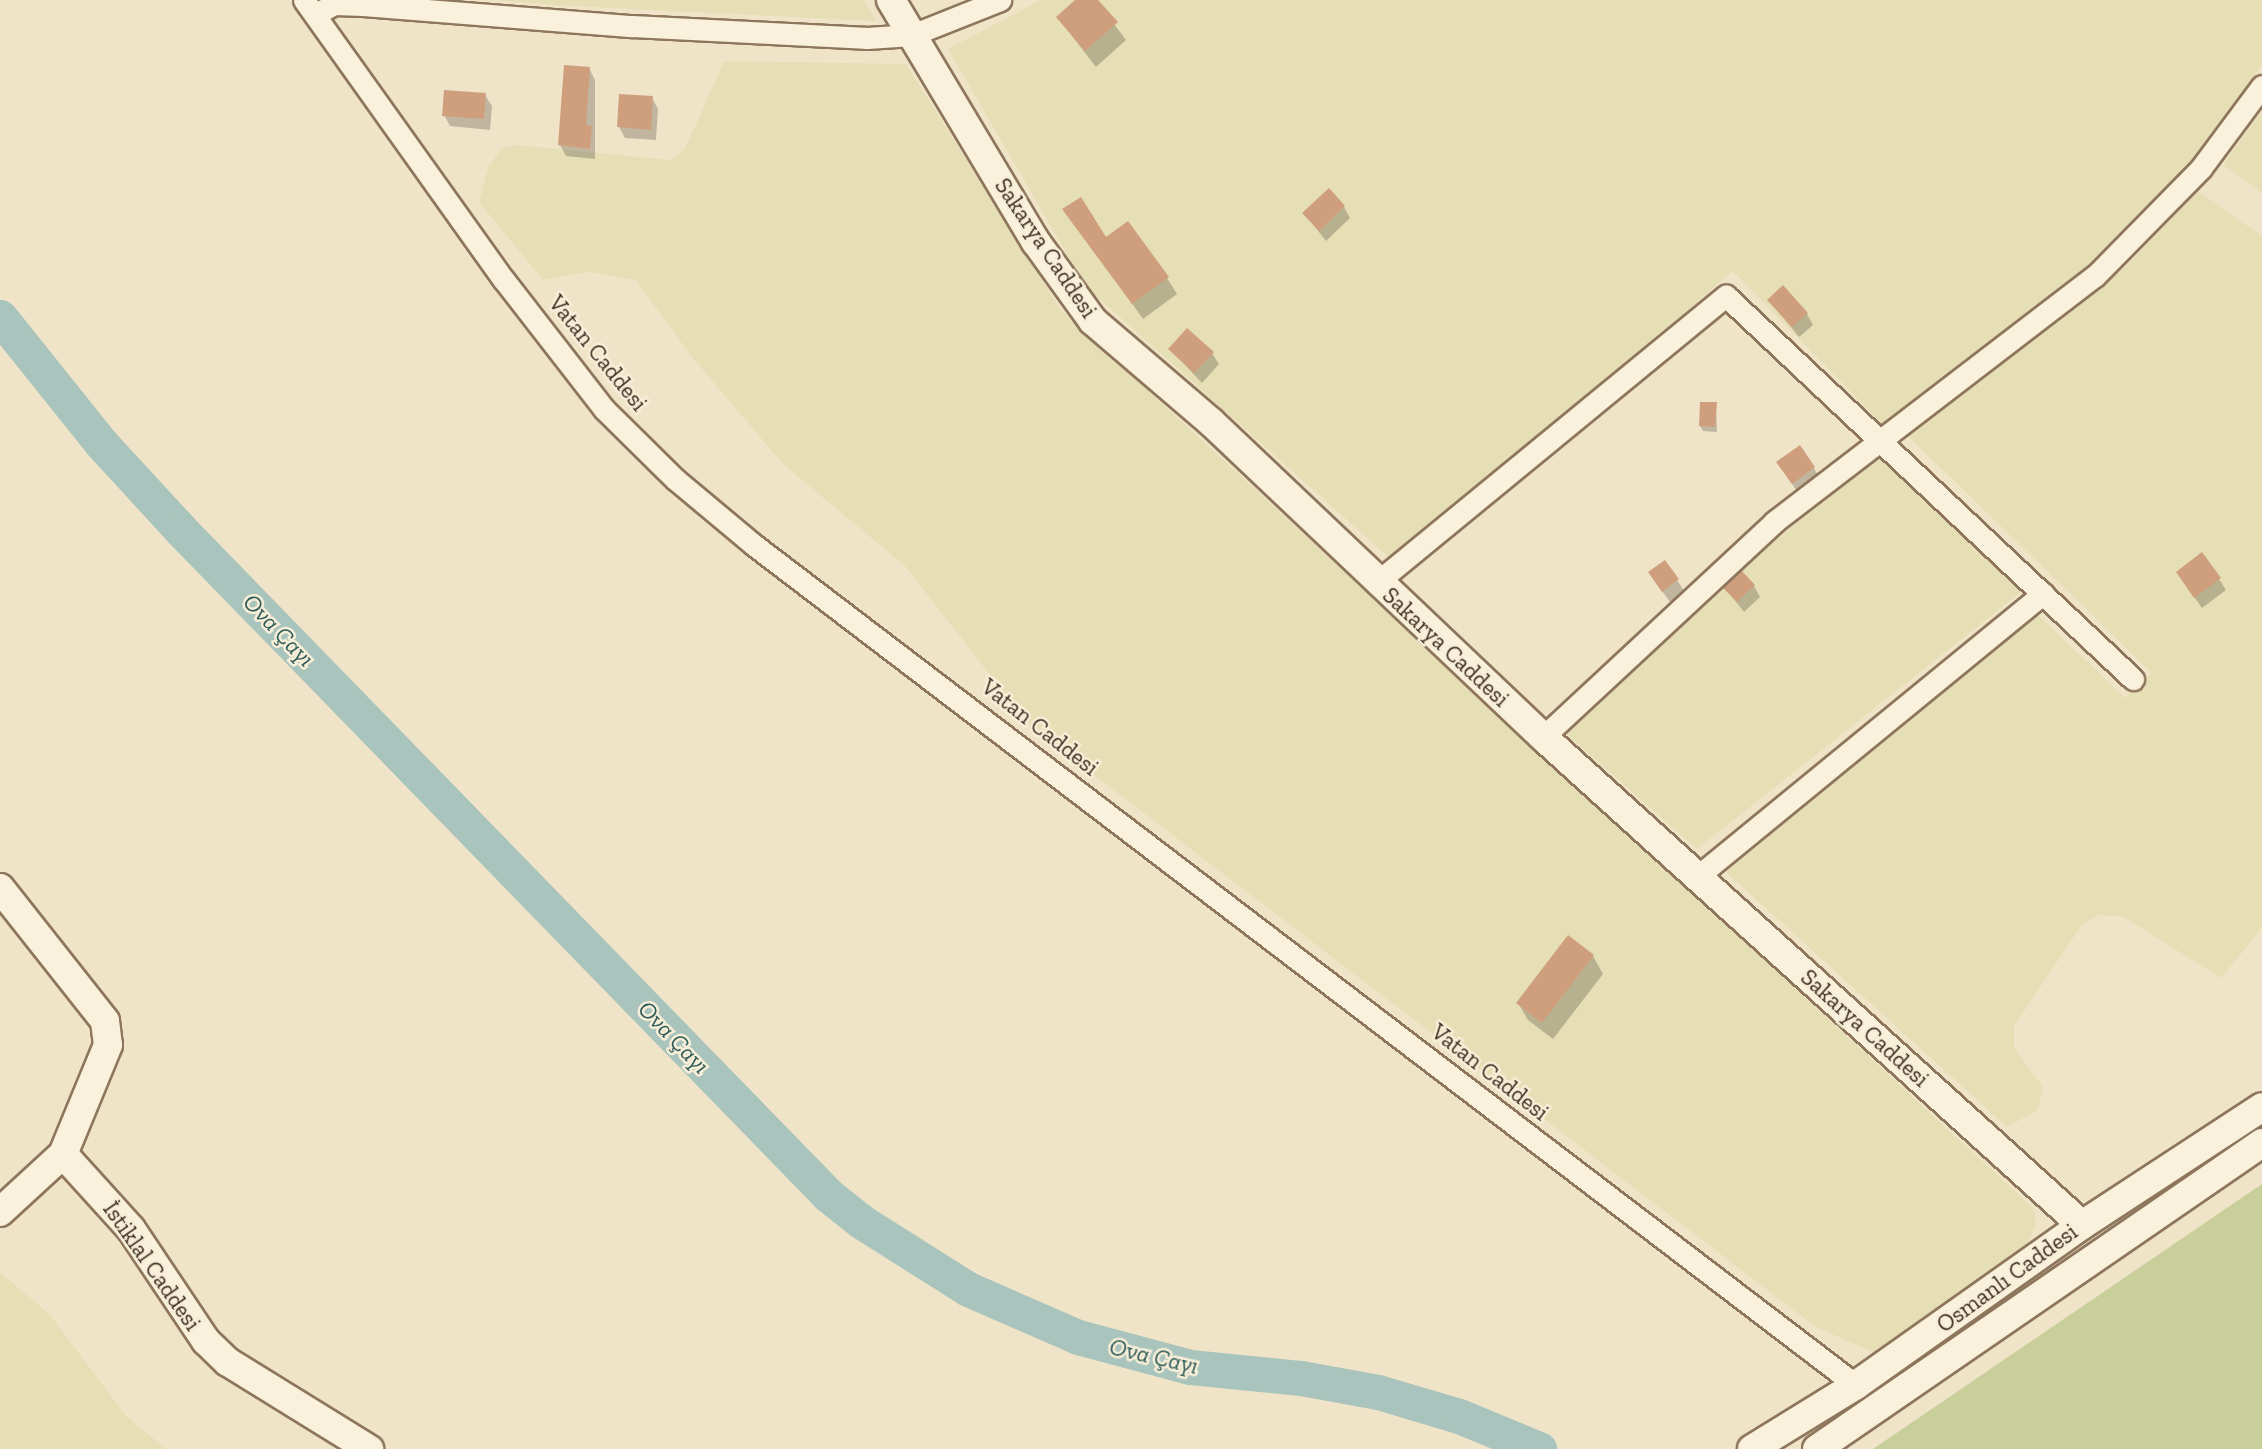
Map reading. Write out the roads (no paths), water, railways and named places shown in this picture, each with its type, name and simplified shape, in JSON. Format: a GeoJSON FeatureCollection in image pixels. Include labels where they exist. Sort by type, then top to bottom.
{"type":"FeatureCollection","features":[{"type":"Feature","properties":{"kind":"street","name":"Sakarya Caddesi"},"geometry":{"type":"LineString","coordinates":[[891,0],[1036,242],[1093,321],[1211,422],[1376,583],[1543,737],[2082,1225]]}},
{"type":"Feature","properties":{"kind":"street"},"geometry":{"type":"LineString","coordinates":[[310,7],[363,5],[632,26],[867,38],[912,35],[1000,0]]}},
{"type":"Feature","properties":{"kind":"street","name":"Vatan Caddesi"},"geometry":{"type":"LineString","coordinates":[[310,7],[504,280],[604,409],[675,479],[754,545],[1856,1385]]}},
{"type":"Feature","properties":{"kind":"street"},"geometry":{"type":"LineString","coordinates":[[1543,737],[1765,530],[2095,276],[2201,168],[2262,86]]}},
{"type":"Feature","properties":{"kind":"street"},"geometry":{"type":"LineString","coordinates":[[1376,583],[1726,296],[2133,679]]}},
{"type":"Feature","properties":{"kind":"street"},"geometry":{"type":"LineString","coordinates":[[1698,876],[2043,594]]}},
{"type":"Feature","properties":{"kind":"street"},"geometry":{"type":"LineString","coordinates":[[0,888],[106,1021],[108,1045],[63,1154],[0,1212]]}},
{"type":"Feature","properties":{"kind":"street","name":"Osmanlı Caddesi"},"geometry":{"type":"LineString","coordinates":[[1752,1449],[1856,1385],[2082,1225],[2262,1107]]}},
{"type":"Feature","properties":{"kind":"street","name":"Osmanlı Caddesi"},"geometry":{"type":"LineString","coordinates":[[1817,1449],[2262,1143]]}},
{"type":"Feature","properties":{"kind":"street","name":"İstiklal Caddesi"},"geometry":{"type":"LineString","coordinates":[[63,1154],[131,1229],[206,1341],[228,1362],[369,1449]]}},
{"type":"Feature","properties":{"kind":"waterway","name":"Ova Çayı"},"geometry":{"type":"LineString","coordinates":[[0,317],[101,443],[180,529],[828,1195],[862,1222],[968,1289],[1078,1337],[1190,1367],[1301,1378],[1378,1392],[1459,1416],[1539,1449]]}}]}
